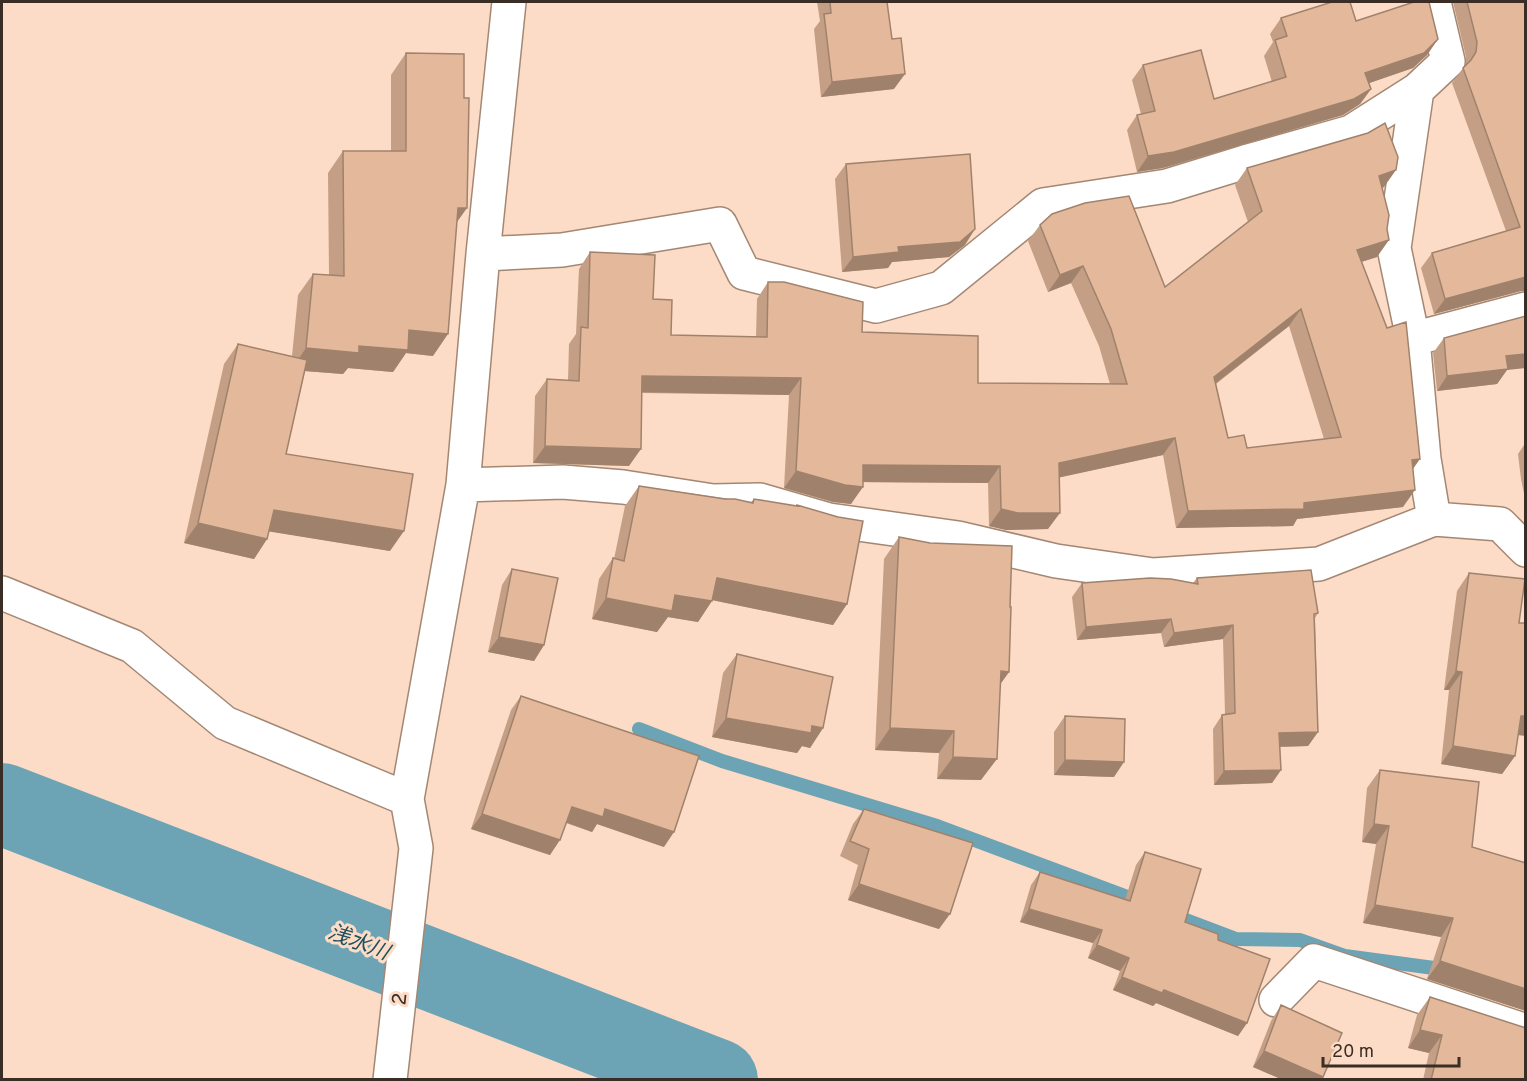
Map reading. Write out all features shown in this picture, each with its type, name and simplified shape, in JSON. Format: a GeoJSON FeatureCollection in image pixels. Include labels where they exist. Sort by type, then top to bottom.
{"type":"FeatureCollection","features":[{"type":"Feature","properties":{"kind":"street"},"geometry":{"type":"LineString","coordinates":[[2,593],[132,646],[225,723],[407,799],[463,485],[483,254],[509,2]]}},
{"type":"Feature","properties":{"kind":"street"},"geometry":{"type":"LineString","coordinates":[[483,254],[562,250],[720,224],[744,273],[876,306],[941,288],[1043,205],[1167,186],[1351,132],[1418,90],[1448,61],[1434,2]]}},
{"type":"Feature","properties":{"kind":"street"},"geometry":{"type":"LineString","coordinates":[[1418,90],[1394,248],[1413,339],[1424,459],[1434,519]]}},
{"type":"Feature","properties":{"kind":"street"},"geometry":{"type":"LineString","coordinates":[[1413,339],[1526,309]]}},
{"type":"Feature","properties":{"kind":"street"},"geometry":{"type":"LineString","coordinates":[[463,485],[563,482],[623,487],[713,501],[760,500],[830,520],[958,538],[1056,561],[1153,575],[1319,564],[1434,519],[1500,524],[1526,550]]}},
{"type":"Feature","properties":{"kind":"street","name":"2"},"geometry":{"type":"LineString","coordinates":[[390,1080],[416,848],[407,799]]}},
{"type":"Feature","properties":{"kind":"street"},"geometry":{"type":"LineString","coordinates":[[1276,1000],[1314,961],[1526,1031]]}},
{"type":"Feature","properties":{"kind":"building"},"geometry":{"type":"Polygon","coordinates":[[[830,2],[887,2],[892,39],[901,38],[905,74],[832,82],[824,14],[831,13],[830,2]]]}},
{"type":"Feature","properties":{"kind":"building"},"geometry":{"type":"Polygon","coordinates":[[[1332,2],[1350,2],[1356,21],[1414,2],[1429,2],[1438,39],[1424,53],[1365,73],[1371,89],[1354,99],[1174,152],[1148,156],[1137,115],[1155,111],[1143,65],[1201,50],[1214,99],[1286,77],[1275,40],[1287,36],[1281,18],[1332,2]]]}},
{"type":"Feature","properties":{"kind":"building"},"geometry":{"type":"Polygon","coordinates":[[[1467,2],[1526,2],[1526,277],[1445,299],[1432,253],[1520,227],[1463,68],[1476,52],[1477,42],[1467,2]]]}},
{"type":"Feature","properties":{"kind":"building"},"geometry":{"type":"Polygon","coordinates":[[[406,53],[464,54],[464,98],[469,98],[467,208],[458,208],[448,334],[409,330],[408,350],[359,346],[359,353],[306,348],[313,274],[344,276],[343,151],[406,151],[406,53]]]}},
{"type":"Feature","properties":{"kind":"building"},"geometry":{"type":"Polygon","coordinates":[[[1385,123],[1398,157],[1396,170],[1379,176],[1389,215],[1387,229],[1389,240],[1357,250],[1387,328],[1406,322],[1420,459],[1412,460],[1415,490],[1304,503],[1304,509],[1188,511],[1175,438],[1059,463],[1060,513],[1018,513],[1001,509],[1000,466],[863,465],[863,487],[845,485],[796,471],[801,378],[642,376],[641,449],[545,446],[547,379],[579,381],[581,327],[588,328],[590,252],[655,255],[653,299],[672,300],[671,335],[767,337],[768,282],[784,282],[863,302],[862,332],[978,336],[978,383],[1127,384],[1111,329],[1083,266],[1060,275],[1040,225],[1052,214],[1085,203],[1129,196],[1165,287],[1262,211],[1247,168],[1368,133],[1385,123]],[[1301,309],[1214,377],[1228,438],[1244,435],[1247,448],[1341,437],[1301,309]]]}},
{"type":"Feature","properties":{"kind":"building"},"geometry":{"type":"Polygon","coordinates":[[[970,154],[975,229],[960,242],[898,247],[899,252],[853,257],[846,164],[970,154]]]}},
{"type":"Feature","properties":{"kind":"building"},"geometry":{"type":"Polygon","coordinates":[[[1526,316],[1526,354],[1506,356],[1508,369],[1447,376],[1444,338],[1526,316]]]}},
{"type":"Feature","properties":{"kind":"building"},"geometry":{"type":"Polygon","coordinates":[[[238,344],[307,360],[286,454],[413,474],[404,531],[274,510],[267,539],[198,523],[238,344]]]}},
{"type":"Feature","properties":{"kind":"building"},"geometry":{"type":"Polygon","coordinates":[[[639,486],[753,503],[754,499],[797,505],[838,517],[863,521],[847,604],[717,578],[712,601],[675,595],[672,611],[606,598],[613,558],[624,561],[639,486]]]}},
{"type":"Feature","properties":{"kind":"building"},"geometry":{"type":"Polygon","coordinates":[[[899,537],[930,543],[1012,546],[1009,672],[1001,671],[997,759],[953,757],[954,731],[890,728],[899,537]]]}},
{"type":"Feature","properties":{"kind":"building"},"geometry":{"type":"Polygon","coordinates":[[[512,569],[558,578],[544,645],[499,637],[512,569]]]}},
{"type":"Feature","properties":{"kind":"building"},"geometry":{"type":"Polygon","coordinates":[[[1311,570],[1318,613],[1314,614],[1318,732],[1279,733],[1281,770],[1224,771],[1222,715],[1235,713],[1233,625],[1174,633],[1171,619],[1086,627],[1082,583],[1150,578],[1198,584],[1197,578],[1311,570]]]}},
{"type":"Feature","properties":{"kind":"building"},"geometry":{"type":"Polygon","coordinates":[[[1469,573],[1525,579],[1519,623],[1526,623],[1526,716],[1521,716],[1515,756],[1453,746],[1462,672],[1456,671],[1469,573]]]}},
{"type":"Feature","properties":{"kind":"building"},"geometry":{"type":"Polygon","coordinates":[[[737,654],[833,677],[823,728],[812,726],[811,733],[726,718],[737,654]]]}},
{"type":"Feature","properties":{"kind":"building"},"geometry":{"type":"Polygon","coordinates":[[[521,696],[699,756],[674,832],[605,809],[603,817],[572,807],[560,840],[482,814],[521,696]]]}},
{"type":"Feature","properties":{"kind":"building"},"geometry":{"type":"Polygon","coordinates":[[[1065,716],[1125,719],[1124,762],[1065,760],[1065,716]]]}},
{"type":"Feature","properties":{"kind":"building"},"geometry":{"type":"Polygon","coordinates":[[[1380,770],[1479,782],[1472,847],[1526,863],[1526,989],[1440,961],[1453,918],[1375,905],[1389,826],[1374,824],[1380,770]]]}},
{"type":"Feature","properties":{"kind":"building"},"geometry":{"type":"Polygon","coordinates":[[[864,809],[973,843],[950,914],[859,884],[869,849],[850,841],[864,809]]]}},
{"type":"Feature","properties":{"kind":"building"},"geometry":{"type":"Polygon","coordinates":[[[1145,852],[1201,869],[1185,922],[1218,934],[1218,940],[1270,959],[1247,1023],[1164,990],[1162,993],[1122,977],[1129,958],[1097,945],[1102,930],[1029,909],[1040,872],[1130,901],[1145,852]]]}},
{"type":"Feature","properties":{"kind":"building"},"geometry":{"type":"Polygon","coordinates":[[[1430,997],[1526,1028],[1526,1080],[1431,1080],[1442,1035],[1420,1030],[1430,997]]]}},
{"type":"Feature","properties":{"kind":"building"},"geometry":{"type":"Polygon","coordinates":[[[1281,1005],[1342,1033],[1323,1077],[1264,1051],[1281,1005]]]}},
{"type":"Feature","properties":{"kind":"waterway"},"geometry":{"type":"LineString","coordinates":[[639,729],[722,761],[937,826],[1141,902]]}},
{"type":"Feature","properties":{"kind":"waterway","name":"浅水川"},"geometry":{"type":"LineString","coordinates":[[2,804],[717,1080]]}},
{"type":"Feature","properties":{"kind":"waterway"},"geometry":{"type":"LineString","coordinates":[[1170,914],[1236,939],[1300,940],[1345,956],[1434,968],[1448,973]]}}]}
